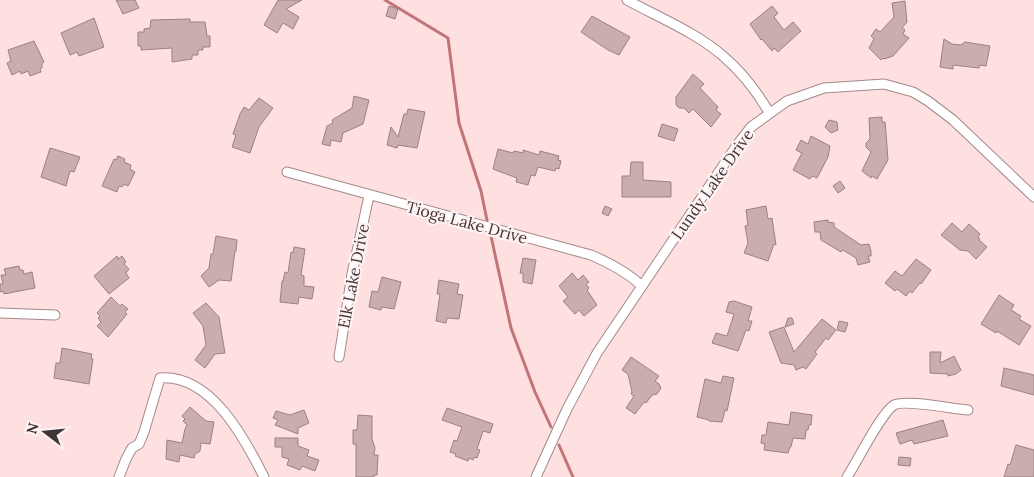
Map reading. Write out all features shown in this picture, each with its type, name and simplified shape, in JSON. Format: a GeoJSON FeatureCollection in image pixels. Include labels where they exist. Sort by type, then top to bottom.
{"type":"FeatureCollection","features":[{"type":"Feature","properties":{"kind":"street"},"geometry":{"type":"LineString","coordinates":[[627,0],[700,40],[724,56],[757,92],[769,112]]}},
{"type":"Feature","properties":{"kind":"street","name":"Lundy Lake Drive"},"geometry":{"type":"LineString","coordinates":[[536,477],[567,409],[597,353],[737,145],[751,127],[786,101],[824,88],[884,84],[913,92],[953,120],[1034,197]]}},
{"type":"Feature","properties":{"kind":"street","name":"Tioga Lake Drive"},"geometry":{"type":"LineString","coordinates":[[287,172],[369,196],[591,255],[608,262],[634,278],[642,286]]}},
{"type":"Feature","properties":{"kind":"street","name":"Elk Lake Drive"},"geometry":{"type":"LineString","coordinates":[[339,357],[352,274],[369,196]]}},
{"type":"Feature","properties":{"kind":"street"},"geometry":{"type":"LineString","coordinates":[[0,313],[55,315]]}},
{"type":"Feature","properties":{"kind":"street"},"geometry":{"type":"LineString","coordinates":[[119,477],[132,448],[139,444],[144,432],[160,378],[169,377],[188,382],[217,402],[245,440],[264,477]]}},
{"type":"Feature","properties":{"kind":"street"},"geometry":{"type":"LineString","coordinates":[[847,477],[883,417],[894,405],[905,403],[968,410]]}},
{"type":"Feature","properties":{"kind":"building"},"geometry":{"type":"Polygon","coordinates":[[[116,0],[135,0],[139,8],[123,14],[116,0]]]}},
{"type":"Feature","properties":{"kind":"building"},"geometry":{"type":"Polygon","coordinates":[[[278,0],[302,0],[286,9],[299,17],[293,29],[283,23],[277,33],[264,25],[278,0]]]}},
{"type":"Feature","properties":{"kind":"building"},"geometry":{"type":"Polygon","coordinates":[[[905,1],[907,22],[902,28],[905,30],[903,34],[909,38],[893,56],[881,60],[869,48],[874,39],[871,36],[876,29],[880,32],[894,17],[892,3],[905,1]]]}},
{"type":"Feature","properties":{"kind":"building"},"geometry":{"type":"Polygon","coordinates":[[[389,6],[398,9],[395,19],[386,16],[389,6]]]}},
{"type":"Feature","properties":{"kind":"building"},"geometry":{"type":"Polygon","coordinates":[[[772,6],[778,13],[774,17],[784,30],[793,22],[801,31],[778,52],[774,48],[772,51],[761,40],[750,24],[772,6]]]}},
{"type":"Feature","properties":{"kind":"building"},"geometry":{"type":"Polygon","coordinates":[[[592,16],[630,37],[619,55],[581,32],[592,16]]]}},
{"type":"Feature","properties":{"kind":"building"},"geometry":{"type":"Polygon","coordinates":[[[94,18],[104,47],[79,56],[77,52],[70,55],[61,33],[94,18]]]}},
{"type":"Feature","properties":{"kind":"building"},"geometry":{"type":"Polygon","coordinates":[[[190,19],[190,22],[205,22],[207,36],[210,36],[210,47],[203,47],[203,50],[198,50],[198,55],[192,55],[192,59],[172,62],[172,48],[141,50],[141,46],[138,46],[138,32],[144,32],[144,29],[150,28],[151,20],[190,19]]]}},
{"type":"Feature","properties":{"kind":"building"},"geometry":{"type":"Polygon","coordinates":[[[944,39],[952,44],[961,45],[965,42],[990,46],[986,66],[980,65],[979,68],[953,65],[953,69],[940,67],[944,39]]]}},
{"type":"Feature","properties":{"kind":"building"},"geometry":{"type":"Polygon","coordinates":[[[34,41],[44,62],[40,69],[41,72],[30,76],[28,71],[21,74],[20,71],[12,75],[7,63],[11,61],[8,50],[34,41]]]}},
{"type":"Feature","properties":{"kind":"building"},"geometry":{"type":"Polygon","coordinates":[[[693,74],[704,84],[700,88],[718,107],[716,110],[721,114],[711,127],[693,109],[689,113],[684,108],[679,108],[676,105],[676,97],[693,74]]]}},
{"type":"Feature","properties":{"kind":"building"},"geometry":{"type":"Polygon","coordinates":[[[354,96],[369,100],[363,124],[343,133],[341,142],[331,140],[330,146],[322,144],[327,126],[333,123],[332,120],[352,108],[354,96]]]}},
{"type":"Feature","properties":{"kind":"building"},"geometry":{"type":"Polygon","coordinates":[[[259,98],[273,108],[259,127],[250,153],[232,147],[236,135],[233,134],[240,114],[244,107],[249,110],[259,98]]]}},
{"type":"Feature","properties":{"kind":"building"},"geometry":{"type":"Polygon","coordinates":[[[408,109],[425,112],[417,148],[398,145],[397,148],[387,145],[391,127],[398,137],[404,114],[407,114],[408,109]]]}},
{"type":"Feature","properties":{"kind":"building"},"geometry":{"type":"Polygon","coordinates":[[[882,117],[882,122],[885,122],[888,160],[877,179],[872,176],[871,178],[862,171],[871,152],[866,147],[866,143],[870,139],[869,118],[882,117]]]}},
{"type":"Feature","properties":{"kind":"building"},"geometry":{"type":"Polygon","coordinates":[[[829,120],[837,122],[838,130],[831,133],[825,127],[829,120]]]}},
{"type":"Feature","properties":{"kind":"building"},"geometry":{"type":"Polygon","coordinates":[[[662,124],[678,129],[674,141],[658,136],[662,124]]]}},
{"type":"Feature","properties":{"kind":"building"},"geometry":{"type":"Polygon","coordinates":[[[811,136],[830,146],[828,157],[817,178],[812,176],[810,179],[793,170],[802,153],[796,150],[801,140],[808,144],[811,136]]]}},
{"type":"Feature","properties":{"kind":"building"},"geometry":{"type":"Polygon","coordinates":[[[50,148],[80,157],[74,172],[70,171],[66,186],[41,177],[50,148]]]}},
{"type":"Feature","properties":{"kind":"building"},"geometry":{"type":"Polygon","coordinates":[[[498,149],[513,153],[514,151],[523,153],[523,150],[539,155],[540,151],[559,156],[558,160],[561,161],[559,169],[556,168],[555,171],[538,167],[535,176],[531,175],[528,185],[516,182],[517,178],[493,169],[498,149]]]}},
{"type":"Feature","properties":{"kind":"building"},"geometry":{"type":"Polygon","coordinates":[[[118,156],[125,159],[124,162],[131,165],[130,169],[135,172],[128,186],[124,184],[122,187],[119,186],[117,192],[102,186],[114,159],[116,160],[118,156]]]}},
{"type":"Feature","properties":{"kind":"building"},"geometry":{"type":"Polygon","coordinates":[[[631,162],[643,162],[643,180],[671,182],[671,197],[622,197],[622,176],[630,176],[631,162]]]}},
{"type":"Feature","properties":{"kind":"building"},"geometry":{"type":"Polygon","coordinates":[[[840,181],[845,188],[838,193],[833,186],[840,181]]]}},
{"type":"Feature","properties":{"kind":"building"},"geometry":{"type":"Polygon","coordinates":[[[605,206],[612,209],[608,216],[602,213],[605,206]]]}},
{"type":"Feature","properties":{"kind":"building"},"geometry":{"type":"Polygon","coordinates":[[[766,206],[768,219],[772,218],[776,245],[774,244],[768,261],[744,253],[748,243],[745,226],[748,225],[746,210],[766,206]]]}},
{"type":"Feature","properties":{"kind":"building"},"geometry":{"type":"Polygon","coordinates":[[[828,220],[828,222],[834,223],[834,227],[861,245],[869,244],[871,256],[868,256],[870,262],[858,265],[856,258],[843,250],[841,252],[821,240],[820,232],[815,232],[814,222],[828,220]]]}},
{"type":"Feature","properties":{"kind":"building"},"geometry":{"type":"Polygon","coordinates":[[[952,223],[962,232],[969,224],[980,234],[979,240],[987,247],[976,259],[968,251],[960,250],[941,235],[952,223]]]}},
{"type":"Feature","properties":{"kind":"building"},"geometry":{"type":"Polygon","coordinates":[[[216,236],[237,240],[236,251],[231,281],[219,280],[209,287],[201,276],[209,268],[216,236]]]}},
{"type":"Feature","properties":{"kind":"building"},"geometry":{"type":"Polygon","coordinates":[[[294,247],[305,249],[301,275],[304,276],[304,286],[314,287],[312,299],[299,297],[298,304],[280,302],[282,281],[285,272],[288,273],[291,252],[293,253],[294,247]]]}},
{"type":"Feature","properties":{"kind":"building"},"geometry":{"type":"Polygon","coordinates":[[[117,256],[118,259],[122,256],[126,262],[124,264],[129,269],[126,273],[129,278],[109,294],[94,276],[117,256]]]}},
{"type":"Feature","properties":{"kind":"building"},"geometry":{"type":"Polygon","coordinates":[[[523,258],[536,260],[532,284],[523,282],[523,273],[520,273],[523,258]]]}},
{"type":"Feature","properties":{"kind":"building"},"geometry":{"type":"Polygon","coordinates":[[[916,259],[931,270],[912,293],[910,291],[906,296],[897,289],[895,291],[885,283],[895,271],[902,276],[916,259]]]}},
{"type":"Feature","properties":{"kind":"building"},"geometry":{"type":"Polygon","coordinates":[[[19,266],[24,274],[32,272],[35,288],[4,294],[3,291],[0,292],[0,284],[3,284],[1,275],[6,275],[4,269],[19,266]]]}},
{"type":"Feature","properties":{"kind":"building"},"geometry":{"type":"Polygon","coordinates":[[[572,273],[578,280],[583,275],[589,282],[586,284],[589,288],[587,290],[597,305],[584,316],[579,310],[575,314],[563,301],[568,297],[559,286],[572,273]]]}},
{"type":"Feature","properties":{"kind":"building"},"geometry":{"type":"Polygon","coordinates":[[[382,277],[401,282],[394,309],[382,307],[381,310],[369,307],[372,291],[378,292],[382,277]]]}},
{"type":"Feature","properties":{"kind":"building"},"geometry":{"type":"Polygon","coordinates":[[[439,280],[459,284],[457,294],[463,295],[459,319],[447,318],[446,323],[436,321],[440,294],[437,294],[439,280]]]}},
{"type":"Feature","properties":{"kind":"building"},"geometry":{"type":"Polygon","coordinates":[[[999,295],[1014,305],[1011,310],[1021,316],[1019,319],[1031,326],[1019,345],[997,331],[996,333],[981,324],[999,295]]]}},
{"type":"Feature","properties":{"kind":"building"},"geometry":{"type":"Polygon","coordinates":[[[111,297],[120,306],[122,304],[128,309],[125,312],[127,314],[108,337],[97,326],[101,322],[98,318],[100,316],[97,313],[111,297]]]}},
{"type":"Feature","properties":{"kind":"building"},"geometry":{"type":"Polygon","coordinates":[[[734,301],[752,307],[748,321],[752,321],[749,331],[746,330],[738,351],[712,343],[716,333],[727,336],[734,314],[726,312],[729,302],[734,301]]]}},
{"type":"Feature","properties":{"kind":"building"},"geometry":{"type":"Polygon","coordinates":[[[206,303],[219,317],[225,353],[215,354],[205,368],[195,360],[206,345],[203,326],[193,313],[206,303]]]}},
{"type":"Feature","properties":{"kind":"building"},"geometry":{"type":"Polygon","coordinates":[[[788,318],[792,318],[794,324],[785,327],[788,318]]]}},
{"type":"Feature","properties":{"kind":"building"},"geometry":{"type":"Polygon","coordinates":[[[822,319],[836,330],[828,340],[826,338],[815,352],[817,354],[806,369],[803,367],[796,370],[794,365],[781,363],[769,332],[784,327],[794,352],[822,319]]]}},
{"type":"Feature","properties":{"kind":"building"},"geometry":{"type":"Polygon","coordinates":[[[839,321],[848,323],[845,332],[837,330],[839,321]]]}},
{"type":"Feature","properties":{"kind":"building"},"geometry":{"type":"Polygon","coordinates":[[[62,348],[92,354],[89,384],[54,378],[56,363],[60,363],[62,348]]]}},
{"type":"Feature","properties":{"kind":"building"},"geometry":{"type":"Polygon","coordinates":[[[930,352],[941,352],[940,363],[954,356],[961,370],[956,374],[948,376],[948,374],[930,373],[930,352]]]}},
{"type":"Feature","properties":{"kind":"building"},"geometry":{"type":"Polygon","coordinates":[[[631,357],[659,376],[655,381],[661,388],[657,394],[652,395],[646,403],[644,402],[635,414],[626,408],[634,396],[631,394],[628,374],[622,370],[631,357]]]}},
{"type":"Feature","properties":{"kind":"building"},"geometry":{"type":"Polygon","coordinates":[[[1004,368],[1034,375],[1034,395],[1001,386],[1004,368]]]}},
{"type":"Feature","properties":{"kind":"building"},"geometry":{"type":"Polygon","coordinates":[[[723,376],[734,378],[727,411],[725,410],[722,422],[709,421],[697,417],[705,379],[721,383],[723,376]]]}},
{"type":"Feature","properties":{"kind":"building"},"geometry":{"type":"Polygon","coordinates":[[[190,407],[206,421],[214,422],[210,444],[201,443],[200,451],[195,454],[194,458],[180,455],[179,462],[166,459],[167,440],[182,443],[187,425],[183,421],[185,419],[182,416],[190,407]]]}},
{"type":"Feature","properties":{"kind":"building"},"geometry":{"type":"Polygon","coordinates":[[[447,408],[493,424],[490,433],[483,431],[477,449],[480,450],[477,458],[474,457],[473,460],[469,458],[468,461],[450,452],[454,440],[457,441],[462,427],[442,420],[447,408]]]}},
{"type":"Feature","properties":{"kind":"building"},"geometry":{"type":"Polygon","coordinates":[[[304,410],[309,423],[298,428],[298,434],[275,425],[278,420],[273,418],[276,411],[290,415],[304,410]]]}},
{"type":"Feature","properties":{"kind":"building"},"geometry":{"type":"Polygon","coordinates":[[[791,412],[812,415],[811,425],[806,430],[805,439],[793,438],[788,453],[764,450],[765,444],[761,443],[762,435],[766,435],[768,422],[789,425],[791,412]]]}},
{"type":"Feature","properties":{"kind":"building"},"geometry":{"type":"Polygon","coordinates":[[[358,415],[372,416],[374,455],[378,455],[377,475],[374,475],[374,477],[356,477],[356,444],[353,444],[353,430],[357,430],[358,415]]]}},
{"type":"Feature","properties":{"kind":"building"},"geometry":{"type":"Polygon","coordinates":[[[943,420],[948,436],[914,444],[912,440],[900,444],[896,433],[943,420]]]}},
{"type":"Feature","properties":{"kind":"building"},"geometry":{"type":"Polygon","coordinates":[[[275,438],[298,438],[298,446],[309,450],[307,456],[319,460],[315,471],[302,466],[300,470],[287,465],[289,459],[282,457],[282,447],[275,447],[275,438]]]}},
{"type":"Feature","properties":{"kind":"building"},"geometry":{"type":"Polygon","coordinates":[[[1016,445],[1034,450],[1034,477],[1004,477],[1016,445]]]}},
{"type":"Feature","properties":{"kind":"building"},"geometry":{"type":"Polygon","coordinates":[[[899,457],[911,458],[910,466],[898,465],[899,457]]]}},
{"type":"Feature","properties":{"kind":"waterway"},"geometry":{"type":"LineString","coordinates":[[385,0],[448,38],[459,123],[481,191],[487,220]]}},
{"type":"Feature","properties":{"kind":"waterway"},"geometry":{"type":"LineString","coordinates":[[491,236],[511,328],[535,392],[551,427]]}},
{"type":"Feature","properties":{"kind":"waterway"},"geometry":{"type":"LineString","coordinates":[[559,445],[573,477]]}}]}
